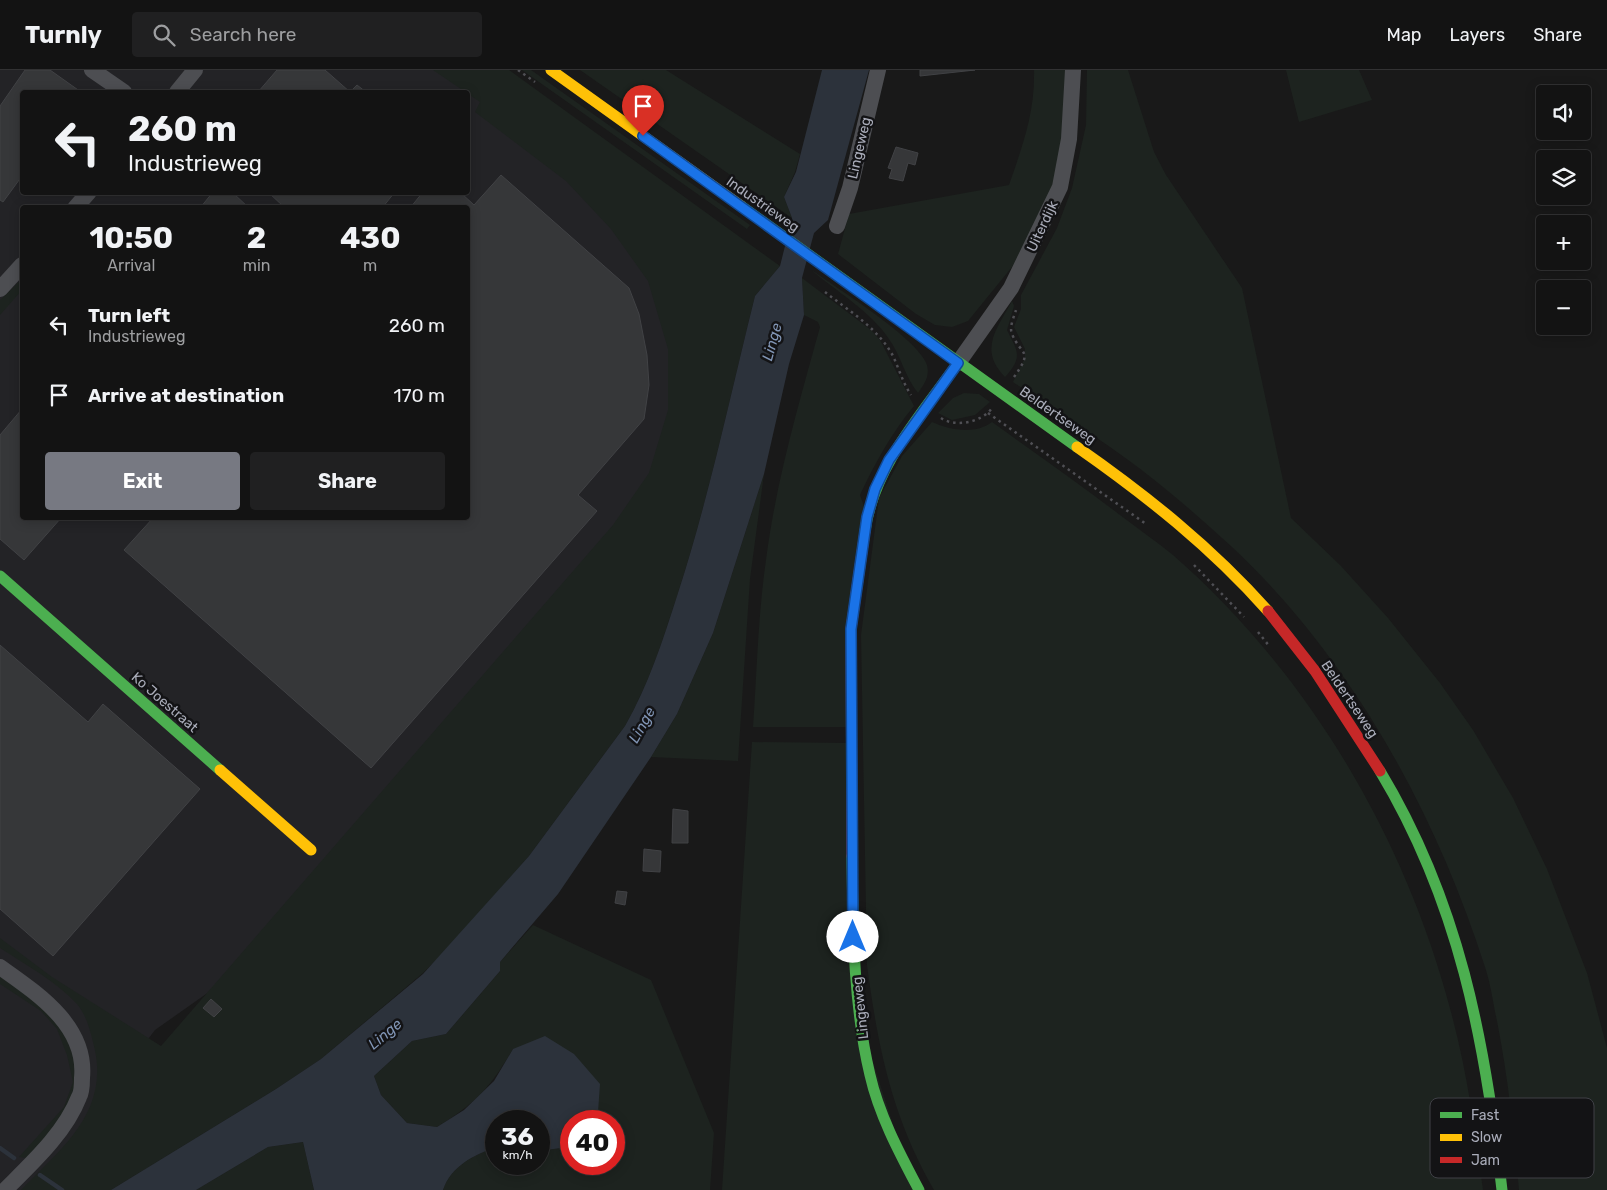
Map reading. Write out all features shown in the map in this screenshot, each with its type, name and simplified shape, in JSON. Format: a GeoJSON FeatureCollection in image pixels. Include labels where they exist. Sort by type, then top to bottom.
{"type":"FeatureCollection","features":[{"type":"Feature","properties":{"kind":"main road","name":"Industrieweg"},"geometry":{"type":"LineString","coordinates":[[551,70],[958,363]]}},
{"type":"Feature","properties":{"kind":"main road","name":"Beldertseweg"},"geometry":{"type":"LineString","coordinates":[[958,363],[1128,483],[1201,542],[1240,580],[1279,624],[1379,769],[1418,843],[1454,935],[1472,997],[1490,1098]]}},
{"type":"Feature","properties":{"kind":"main road","name":"Lingeweg"},"geometry":{"type":"LineString","coordinates":[[920,1190],[895,1145],[870,1077],[864,1045],[853,937],[851,629],[867,517],[875,489],[889,460],[958,363]]}},
{"type":"Feature","properties":{"kind":"main road","name":"Ko Joestraat"},"geometry":{"type":"LineString","coordinates":[[0,576],[311,850]]}},
{"type":"Feature","properties":{"kind":"street"},"geometry":{"type":"LineString","coordinates":[[92,70],[121,90]]}},
{"type":"Feature","properties":{"kind":"street"},"geometry":{"type":"LineString","coordinates":[[179,90],[195,70]]}},
{"type":"Feature","properties":{"kind":"street","name":"Lingeweg"},"geometry":{"type":"LineString","coordinates":[[836,226],[850,188],[878,70]]}},
{"type":"Feature","properties":{"kind":"street","name":"Uiterdijk"},"geometry":{"type":"LineString","coordinates":[[958,363],[1011,288],[1060,187],[1069,138],[1073,70]]}},
{"type":"Feature","properties":{"kind":"street"},"geometry":{"type":"LineString","coordinates":[[78,205],[86,195]]}},
{"type":"Feature","properties":{"kind":"street"},"geometry":{"type":"LineString","coordinates":[[0,289],[20,267]]}},
{"type":"Feature","properties":{"kind":"street"},"geometry":{"type":"LineString","coordinates":[[0,967],[54,1008],[79,1042],[83,1069],[80,1095],[71,1114],[39,1156],[5,1190]]}},
{"type":"Feature","properties":{"kind":"path"},"geometry":{"type":"LineString","coordinates":[[822,290],[870,327],[892,355],[911,395],[949,423],[961,423],[988,413],[1021,366],[1024,350],[1012,334],[1010,328],[1017,302]]}},
{"type":"Feature","properties":{"kind":"path"},"geometry":{"type":"LineString","coordinates":[[988,413],[1148,525]]}},
{"type":"Feature","properties":{"kind":"path"},"geometry":{"type":"LineString","coordinates":[[1192,563],[1245,617]]}},
{"type":"Feature","properties":{"kind":"path"},"geometry":{"type":"LineString","coordinates":[[1257,631],[1275,654]]}},
{"type":"Feature","properties":{"kind":"shaded area"},"geometry":{"type":"Polygon","coordinates":[[[0,70],[506,70],[722,231],[656,478],[267,951],[155,1030],[33,1190],[0,1190],[0,70]]]}},
{"type":"Feature","properties":{"kind":"shaded area"},"geometry":{"type":"Polygon","coordinates":[[[433,70],[509,70],[780,266],[755,296],[719,447],[689,559],[666,629],[641,695],[625,726],[529,856],[450,946],[423,973],[321,1059],[276,1089],[111,1190],[21,1190],[53,1158],[80,1125],[90,1107],[96,1088],[97,1066],[89,1027],[77,1004],[50,981],[0,948],[0,938],[52,977],[161,1046],[613,525],[649,473],[668,410],[668,349],[648,281],[611,229],[566,181],[475,112],[480,102],[470,95],[470,90],[462,90],[433,70]]]}},
{"type":"Feature","properties":{"kind":"shaded area"},"geometry":{"type":"Polygon","coordinates":[[[522,70],[531,70],[750,225],[747,229],[522,70]]]}},
{"type":"Feature","properties":{"kind":"shaded area"},"geometry":{"type":"Polygon","coordinates":[[[580,70],[666,70],[800,154],[795,172],[784,197],[792,218],[580,70]]]}},
{"type":"Feature","properties":{"kind":"shaded area"},"geometry":{"type":"Polygon","coordinates":[[[1034,70],[1069,70],[1069,100],[1054,189],[1016,262],[968,321],[952,327],[935,325],[916,314],[838,254],[849,214],[1009,185],[1030,114],[1034,70]]]}},
{"type":"Feature","properties":{"kind":"shaded area"},"geometry":{"type":"Polygon","coordinates":[[[1087,70],[1128,70],[1154,152],[1166,175],[1242,288],[1291,518],[1341,566],[1388,618],[1440,683],[1473,730],[1513,798],[1547,869],[1587,973],[1607,1048],[1607,1190],[1519,1190],[1518,1178],[1594,1178],[1594,1098],[1509,1098],[1497,1021],[1487,974],[1465,909],[1442,852],[1415,796],[1385,741],[1351,688],[1315,638],[1275,591],[1232,547],[1180,500],[1124,457],[1013,382],[1025,358],[1025,349],[1014,327],[1021,309],[1021,295],[1057,228],[1072,188],[1086,125],[1087,70]]]}},
{"type":"Feature","properties":{"kind":"shaded area"},"geometry":{"type":"Polygon","coordinates":[[[1286,70],[1359,70],[1372,100],[1299,122],[1286,70]]]}},
{"type":"Feature","properties":{"kind":"shaded area"},"geometry":{"type":"Polygon","coordinates":[[[810,269],[875,314],[921,354],[927,365],[928,373],[918,393],[889,339],[881,329],[863,310],[810,269]]]}},
{"type":"Feature","properties":{"kind":"shaded area"},"geometry":{"type":"Polygon","coordinates":[[[802,278],[871,330],[880,340],[914,406],[884,448],[860,495],[865,509],[847,727],[753,727],[761,601],[770,530],[789,442],[820,327],[818,322],[804,315],[802,278]]]}},
{"type":"Feature","properties":{"kind":"shaded area"},"geometry":{"type":"Polygon","coordinates":[[[20,281],[20,292],[0,315],[0,300],[20,281]]]}},
{"type":"Feature","properties":{"kind":"shaded area"},"geometry":{"type":"Polygon","coordinates":[[[1012,301],[1014,306],[1007,330],[1016,349],[1017,358],[1015,364],[1005,377],[997,367],[991,348],[996,330],[1012,301]]]}},
{"type":"Feature","properties":{"kind":"shaded area"},"geometry":{"type":"Polygon","coordinates":[[[964,393],[979,394],[990,402],[975,415],[952,420],[938,413],[953,398],[964,393]]]}},
{"type":"Feature","properties":{"kind":"shaded area"},"geometry":{"type":"Polygon","coordinates":[[[932,422],[954,429],[970,430],[978,429],[992,422],[1173,555],[1222,602],[1267,652],[1309,706],[1346,762],[1379,822],[1407,884],[1431,947],[1451,1012],[1470,1098],[1430,1098],[1430,1178],[1481,1178],[1483,1190],[934,1190],[907,1136],[897,1109],[876,1025],[867,965],[861,635],[879,498],[902,456],[932,422]]]}},
{"type":"Feature","properties":{"kind":"shaded area"},"geometry":{"type":"Polygon","coordinates":[[[764,474],[750,579],[738,761],[651,757],[677,714],[713,633],[764,474]]]}},
{"type":"Feature","properties":{"kind":"shaded area"},"geometry":{"type":"Polygon","coordinates":[[[752,742],[847,743],[853,1000],[914,1190],[722,1190],[752,742]]]}},
{"type":"Feature","properties":{"kind":"shaded area"},"geometry":{"type":"Polygon","coordinates":[[[533,925],[651,980],[714,1133],[710,1190],[443,1190],[457,1168],[464,1162],[485,1152],[485,1175],[550,1175],[550,1149],[560,1148],[560,1175],[625,1175],[625,1110],[595,1110],[513,1049],[481,1094],[437,1127],[407,1123],[381,1095],[374,1076],[412,1041],[446,1034],[500,971],[500,962],[533,925]]]}},
{"type":"Feature","properties":{"kind":"shaded area"},"geometry":{"type":"Polygon","coordinates":[[[0,976],[43,1005],[66,1032],[76,1054],[78,1084],[57,1127],[27,1158],[19,1157],[64,1107],[73,1082],[67,1055],[57,1029],[41,1011],[0,984],[0,976]]]}},
{"type":"Feature","properties":{"kind":"shaded area"},"geometry":{"type":"Polygon","coordinates":[[[303,1142],[314,1190],[196,1190],[268,1147],[303,1142]]]}},
{"type":"Feature","properties":{"kind":"water","name":"Linge"},"geometry":{"type":"Polygon","coordinates":[[[822,70],[869,70],[828,220],[814,233],[802,278],[804,315],[789,364],[764,474],[713,633],[677,714],[651,757],[558,894],[500,962],[500,971],[446,1034],[412,1041],[374,1076],[381,1095],[407,1123],[437,1127],[464,1110],[494,1081],[513,1049],[545,1036],[574,1054],[600,1084],[598,1110],[560,1110],[560,1148],[550,1150],[550,1110],[485,1110],[485,1152],[464,1162],[457,1168],[443,1190],[314,1190],[303,1142],[268,1147],[196,1190],[111,1190],[276,1089],[321,1059],[423,974],[529,856],[625,726],[641,695],[654,662],[689,559],[755,296],[780,266],[792,218],[784,197],[796,172],[822,70]]]}},
{"type":"Feature","properties":{"kind":"building"},"geometry":{"type":"Polygon","coordinates":[[[25,70],[50,70],[78,90],[20,90],[20,179],[3,202],[0,200],[0,106],[25,70]]]}},
{"type":"Feature","properties":{"kind":"building"},"geometry":{"type":"Polygon","coordinates":[[[277,70],[325,70],[348,90],[260,90],[277,70]]]}},
{"type":"Feature","properties":{"kind":"building"},"geometry":{"type":"Polygon","coordinates":[[[920,70],[975,70],[920,76],[920,70]]]}},
{"type":"Feature","properties":{"kind":"building"},"geometry":{"type":"Polygon","coordinates":[[[357,85],[363,90],[352,90],[357,85]]]}},
{"type":"Feature","properties":{"kind":"building"},"geometry":{"type":"Polygon","coordinates":[[[896,147],[918,153],[915,165],[908,163],[903,181],[889,178],[892,169],[888,168],[896,147]]]}},
{"type":"Feature","properties":{"kind":"building"},"geometry":{"type":"Polygon","coordinates":[[[501,175],[629,288],[639,314],[647,355],[649,385],[644,419],[578,495],[597,511],[371,768],[124,550],[151,520],[470,520],[470,205],[412,205],[421,195],[463,195],[474,205],[501,175]]]}},
{"type":"Feature","properties":{"kind":"building"},"geometry":{"type":"Polygon","coordinates":[[[211,195],[235,195],[246,205],[202,205],[211,195]]]}},
{"type":"Feature","properties":{"kind":"building"},"geometry":{"type":"Polygon","coordinates":[[[271,195],[393,195],[384,205],[282,205],[271,195]]]}},
{"type":"Feature","properties":{"kind":"building"},"geometry":{"type":"Polygon","coordinates":[[[20,411],[20,520],[59,520],[24,560],[0,539],[0,435],[20,411]]]}},
{"type":"Feature","properties":{"kind":"building"},"geometry":{"type":"Polygon","coordinates":[[[0,645],[88,722],[103,704],[200,789],[53,956],[0,909],[0,645]]]}},
{"type":"Feature","properties":{"kind":"building"},"geometry":{"type":"Polygon","coordinates":[[[673,809],[688,811],[688,843],[672,843],[673,809]]]}},
{"type":"Feature","properties":{"kind":"building"},"geometry":{"type":"Polygon","coordinates":[[[644,849],[661,851],[660,872],[643,871],[644,849]]]}},
{"type":"Feature","properties":{"kind":"building"},"geometry":{"type":"Polygon","coordinates":[[[617,891],[627,892],[625,905],[615,903],[617,891]]]}},
{"type":"Feature","properties":{"kind":"building"},"geometry":{"type":"Polygon","coordinates":[[[211,999],[222,1009],[214,1017],[203,1008],[211,999]]]}},
{"type":"Feature","properties":{"kind":"waterway"},"geometry":{"type":"LineString","coordinates":[[0,1148],[14,1158]]}},
{"type":"Feature","properties":{"kind":"waterway"},"geometry":{"type":"LineString","coordinates":[[40,1175],[62,1190]]}},
{"type":"Feature","properties":{"kind":"traffic: fast"},"geometry":{"type":"LineString","coordinates":[[741,206],[1077,447]]}},
{"type":"Feature","properties":{"kind":"traffic: fast"},"geometry":{"type":"LineString","coordinates":[[865,531],[870,507],[889,463],[901,442],[958,363]]}},
{"type":"Feature","properties":{"kind":"traffic: fast"},"geometry":{"type":"LineString","coordinates":[[0,576],[220,770]]}},
{"type":"Feature","properties":{"kind":"traffic: fast"},"geometry":{"type":"LineString","coordinates":[[1380,771],[1407,820],[1430,871],[1449,922],[1477,1026],[1490,1098]]}},
{"type":"Feature","properties":{"kind":"traffic: fast"},"geometry":{"type":"LineString","coordinates":[[852,856],[855,966],[864,1048],[879,1105],[919,1190]]}},
{"type":"Feature","properties":{"kind":"traffic: fast"},"geometry":{"type":"LineString","coordinates":[[1500,1178],[1502,1190]]}},
{"type":"Feature","properties":{"kind":"traffic: slow"},"geometry":{"type":"LineString","coordinates":[[551,70],[741,206]]}},
{"type":"Feature","properties":{"kind":"traffic: slow"},"geometry":{"type":"LineString","coordinates":[[1077,447],[1177,523],[1224,565],[1268,611]]}},
{"type":"Feature","properties":{"kind":"traffic: slow"},"geometry":{"type":"LineString","coordinates":[[220,770],[311,850]]}},
{"type":"Feature","properties":{"kind":"traffic: jam"},"geometry":{"type":"LineString","coordinates":[[852,856],[851,629],[865,531]]}},
{"type":"Feature","properties":{"kind":"traffic: jam"},"geometry":{"type":"LineString","coordinates":[[1268,611],[1315,671],[1380,771]]}},
{"type":"Feature","properties":{"kind":"route"},"geometry":{"type":"LineString","coordinates":[[643,136],[958,363],[889,460],[875,489],[867,517],[851,629],[853,937]]}}]}
